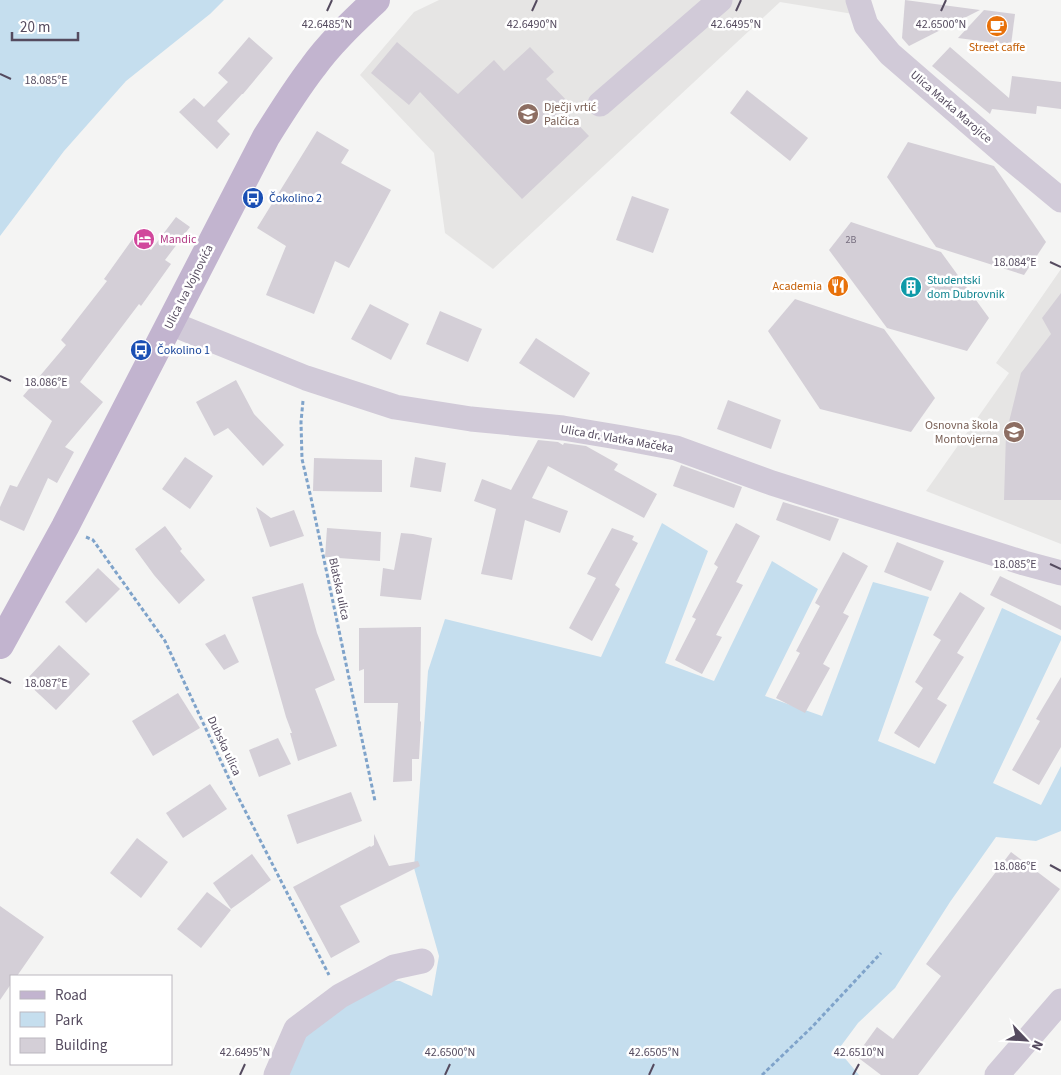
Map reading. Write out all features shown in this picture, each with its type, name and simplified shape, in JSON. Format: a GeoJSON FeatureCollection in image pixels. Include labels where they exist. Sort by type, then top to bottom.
{"type":"FeatureCollection","features":[{"type":"Feature","properties":{"kind":"main road","name":"Ulica Iva Vojnovića"},"geometry":{"type":"LineString","coordinates":[[0,645],[65,528],[266,137],[314,66],[346,29],[376,0]]}},
{"type":"Feature","properties":{"kind":"street"},"geometry":{"type":"LineString","coordinates":[[600,104],[720,0]]}},
{"type":"Feature","properties":{"kind":"street","name":"Ulica Marka Marojice"},"geometry":{"type":"LineString","coordinates":[[858,0],[866,25],[890,54],[1061,200]]}},
{"type":"Feature","properties":{"kind":"street","name":"Ulica dr. Vlatka Mačeka"},"geometry":{"type":"LineString","coordinates":[[170,324],[306,378],[395,407],[471,419],[563,428],[676,448],[781,486],[1061,573]]}},
{"type":"Feature","properties":{"kind":"street"},"geometry":{"type":"LineString","coordinates":[[276,1075],[296,1029],[340,996],[394,967],[422,961]]}},
{"type":"Feature","properties":{"kind":"street"},"geometry":{"type":"LineString","coordinates":[[998,1075],[1061,1001]]}},
{"type":"Feature","properties":{"kind":"path","name":"Blatska ulica"},"geometry":{"type":"LineString","coordinates":[[306,378],[301,422],[302,459],[376,801]]}},
{"type":"Feature","properties":{"kind":"path","name":"Dubska ulica"},"geometry":{"type":"LineString","coordinates":[[65,528],[93,540],[165,641],[232,785],[340,996]]}},
{"type":"Feature","properties":{"kind":"path"},"geometry":{"type":"LineString","coordinates":[[762,1075],[812,1027],[881,953]]}},
{"type":"Feature","properties":{"kind":"shaded area","name":"Dječji vrtić Palčica"},"geometry":{"type":"Polygon","coordinates":[[[439,0],[850,0],[853,14],[780,2],[493,269],[445,233],[434,153],[360,75],[414,12],[439,0]]]}},
{"type":"Feature","properties":{"kind":"shaded area","name":"Osnovna škola Montovjerna"},"geometry":{"type":"Polygon","coordinates":[[[1061,269],[1061,544],[926,491],[1009,373],[996,363],[1061,269]]]}},
{"type":"Feature","properties":{"kind":"green space"},"geometry":{"type":"Polygon","coordinates":[[[0,0],[224,0],[210,14],[126,81],[64,151],[0,236],[0,0]]]}},
{"type":"Feature","properties":{"kind":"green space"},"geometry":{"type":"Polygon","coordinates":[[[662,523],[708,551],[665,663],[714,681],[772,561],[818,589],[765,696],[822,716],[873,582],[929,597],[878,741],[935,764],[1002,608],[1061,636],[1061,640],[993,783],[1041,805],[1061,766],[1061,831],[1036,841],[996,837],[950,902],[895,988],[858,1023],[838,1050],[859,1075],[267,1075],[358,978],[400,981],[432,996],[439,956],[414,868],[428,671],[445,619],[601,657],[662,523]]]}},
{"type":"Feature","properties":{"kind":"building"},"geometry":{"type":"Polygon","coordinates":[[[905,0],[980,10],[909,46],[902,38],[905,0]]]}},
{"type":"Feature","properties":{"kind":"building"},"geometry":{"type":"Polygon","coordinates":[[[984,10],[1015,14],[1011,45],[958,38],[984,10]]]}},
{"type":"Feature","properties":{"kind":"building"},"geometry":{"type":"Polygon","coordinates":[[[249,37],[273,58],[217,121],[230,134],[217,149],[179,112],[194,98],[204,107],[228,82],[218,73],[249,37]]]}},
{"type":"Feature","properties":{"kind":"building"},"geometry":{"type":"Polygon","coordinates":[[[397,42],[458,94],[494,60],[504,71],[530,47],[554,72],[546,79],[570,104],[564,110],[589,136],[522,199],[420,92],[409,105],[371,73],[397,42]]]}},
{"type":"Feature","properties":{"kind":"building"},"geometry":{"type":"Polygon","coordinates":[[[950,47],[1009,98],[1012,76],[1061,82],[1061,109],[1037,106],[1036,114],[992,109],[990,114],[932,66],[950,47]]]}},
{"type":"Feature","properties":{"kind":"building"},"geometry":{"type":"Polygon","coordinates":[[[747,90],[808,138],[790,161],[730,113],[747,90]]]}},
{"type":"Feature","properties":{"kind":"building"},"geometry":{"type":"Polygon","coordinates":[[[317,131],[349,150],[341,163],[391,190],[349,268],[335,261],[314,314],[266,295],[286,246],[257,228],[317,131]]]}},
{"type":"Feature","properties":{"kind":"building"},"geometry":{"type":"Polygon","coordinates":[[[908,142],[994,166],[1046,242],[1024,275],[936,247],[887,177],[908,142]]]}},
{"type":"Feature","properties":{"kind":"building"},"geometry":{"type":"Polygon","coordinates":[[[632,196],[669,209],[653,253],[616,240],[632,196]]]}},
{"type":"Feature","properties":{"kind":"building"},"geometry":{"type":"Polygon","coordinates":[[[176,217],[190,227],[165,260],[171,264],[141,306],[139,304],[80,382],[103,402],[65,447],[74,452],[57,483],[48,478],[24,531],[0,520],[0,507],[10,485],[17,487],[52,421],[23,396],[66,345],[61,340],[107,281],[104,279],[134,237],[151,250],[176,217]]]}},
{"type":"Feature","properties":{"kind":"building"},"geometry":{"type":"Polygon","coordinates":[[[851,222],[941,252],[989,318],[967,351],[887,328],[829,250],[851,222]]]}},
{"type":"Feature","properties":{"kind":"building"},"geometry":{"type":"Polygon","coordinates":[[[1061,293],[1061,500],[1004,500],[1006,434],[1021,373],[1051,334],[1042,318],[1061,293]]]}},
{"type":"Feature","properties":{"kind":"building"},"geometry":{"type":"Polygon","coordinates":[[[795,299],[884,329],[935,398],[911,432],[820,409],[768,331],[795,299]]]}},
{"type":"Feature","properties":{"kind":"building"},"geometry":{"type":"Polygon","coordinates":[[[370,304],[409,324],[391,360],[351,339],[370,304]]]}},
{"type":"Feature","properties":{"kind":"building"},"geometry":{"type":"Polygon","coordinates":[[[440,311],[482,329],[468,362],[426,344],[440,311]]]}},
{"type":"Feature","properties":{"kind":"building"},"geometry":{"type":"Polygon","coordinates":[[[536,338],[590,373],[574,398],[519,363],[536,338]]]}},
{"type":"Feature","properties":{"kind":"building"},"geometry":{"type":"Polygon","coordinates":[[[236,380],[254,414],[284,445],[263,466],[228,428],[214,436],[196,402],[236,380]]]}},
{"type":"Feature","properties":{"kind":"building"},"geometry":{"type":"Polygon","coordinates":[[[728,400],[781,420],[771,449],[717,429],[728,400]]]}},
{"type":"Feature","properties":{"kind":"building"},"geometry":{"type":"Polygon","coordinates":[[[538,440],[558,442],[563,445],[564,443],[586,446],[618,464],[614,470],[657,494],[644,518],[548,466],[532,498],[568,511],[560,533],[525,520],[512,580],[481,574],[496,509],[474,501],[482,479],[511,490],[538,440]]]}},
{"type":"Feature","properties":{"kind":"building"},"geometry":{"type":"Polygon","coordinates":[[[185,457],[213,476],[190,509],[162,489],[185,457]]]}},
{"type":"Feature","properties":{"kind":"building"},"geometry":{"type":"Polygon","coordinates":[[[415,457],[446,463],[441,492],[410,487],[415,457]]]}},
{"type":"Feature","properties":{"kind":"building"},"geometry":{"type":"Polygon","coordinates":[[[314,458],[382,460],[382,492],[313,491],[314,458]]]}},
{"type":"Feature","properties":{"kind":"building"},"geometry":{"type":"Polygon","coordinates":[[[681,465],[742,487],[734,508],[673,486],[681,465]]]}},
{"type":"Feature","properties":{"kind":"building"},"geometry":{"type":"Polygon","coordinates":[[[783,502],[839,519],[830,541],[776,520],[783,502]]]}},
{"type":"Feature","properties":{"kind":"building"},"geometry":{"type":"Polygon","coordinates":[[[256,507],[271,518],[294,510],[304,536],[270,547],[256,507]]]}},
{"type":"Feature","properties":{"kind":"building"},"geometry":{"type":"Polygon","coordinates":[[[736,523],[760,536],[736,582],[743,585],[716,635],[722,637],[702,674],[675,660],[696,619],[692,617],[718,567],[714,564],[736,523]]]}},
{"type":"Feature","properties":{"kind":"building"},"geometry":{"type":"Polygon","coordinates":[[[165,526],[182,549],[180,551],[205,580],[179,604],[135,549],[165,526]]]}},
{"type":"Feature","properties":{"kind":"building"},"geometry":{"type":"Polygon","coordinates":[[[327,528],[381,532],[380,561],[325,557],[327,528]]]}},
{"type":"Feature","properties":{"kind":"building"},"geometry":{"type":"Polygon","coordinates":[[[612,528],[634,536],[632,540],[638,543],[615,585],[620,589],[592,641],[569,628],[596,578],[587,574],[612,528]]]}},
{"type":"Feature","properties":{"kind":"building"},"geometry":{"type":"Polygon","coordinates":[[[401,533],[432,538],[421,600],[380,596],[383,568],[394,570],[401,533]]]}},
{"type":"Feature","properties":{"kind":"building"},"geometry":{"type":"Polygon","coordinates":[[[897,542],[944,561],[931,591],[884,572],[897,542]]]}},
{"type":"Feature","properties":{"kind":"building"},"geometry":{"type":"Polygon","coordinates":[[[843,552],[868,566],[843,613],[849,616],[823,664],[830,668],[805,713],[776,698],[800,653],[796,651],[820,606],[815,603],[843,552]]]}},
{"type":"Feature","properties":{"kind":"building"},"geometry":{"type":"Polygon","coordinates":[[[98,568],[120,589],[86,623],[65,602],[98,568]]]}},
{"type":"Feature","properties":{"kind":"building"},"geometry":{"type":"Polygon","coordinates":[[[1000,576],[1061,606],[1061,630],[990,595],[1000,576]]]}},
{"type":"Feature","properties":{"kind":"building"},"geometry":{"type":"Polygon","coordinates":[[[303,583],[317,633],[335,680],[315,689],[337,746],[298,761],[290,733],[292,733],[252,597],[303,583]]]}},
{"type":"Feature","properties":{"kind":"building"},"geometry":{"type":"Polygon","coordinates":[[[960,592],[985,608],[957,653],[964,657],[937,699],[947,705],[919,748],[894,733],[923,688],[915,682],[941,640],[933,635],[960,592]]]}},
{"type":"Feature","properties":{"kind":"building"},"geometry":{"type":"Polygon","coordinates":[[[421,627],[419,759],[412,759],[412,781],[393,782],[398,703],[364,703],[364,669],[359,671],[359,628],[421,627]]]}},
{"type":"Feature","properties":{"kind":"building"},"geometry":{"type":"Polygon","coordinates":[[[225,634],[239,662],[224,670],[205,644],[225,634]]]}},
{"type":"Feature","properties":{"kind":"building"},"geometry":{"type":"Polygon","coordinates":[[[59,645],[90,674],[56,710],[25,681],[59,645]]]}},
{"type":"Feature","properties":{"kind":"building"},"geometry":{"type":"Polygon","coordinates":[[[1061,677],[1061,747],[1039,785],[1012,770],[1040,721],[1036,719],[1061,677]]]}},
{"type":"Feature","properties":{"kind":"building"},"geometry":{"type":"Polygon","coordinates":[[[178,693],[200,728],[153,756],[132,721],[178,693]]]}},
{"type":"Feature","properties":{"kind":"building"},"geometry":{"type":"Polygon","coordinates":[[[278,738],[291,764],[259,777],[249,750],[278,738]]]}},
{"type":"Feature","properties":{"kind":"building"},"geometry":{"type":"Polygon","coordinates":[[[210,784],[227,809],[183,838],[166,813],[210,784]]]}},
{"type":"Feature","properties":{"kind":"building"},"geometry":{"type":"Polygon","coordinates":[[[351,792],[362,821],[297,844],[287,815],[351,792]]]}},
{"type":"Feature","properties":{"kind":"building"},"geometry":{"type":"Polygon","coordinates":[[[374,834],[389,866],[418,861],[420,866],[340,906],[360,942],[331,958],[293,887],[371,847],[374,845],[374,834]]]}},
{"type":"Feature","properties":{"kind":"building"},"geometry":{"type":"Polygon","coordinates":[[[137,838],[168,862],[141,898],[110,873],[137,838]]]}},
{"type":"Feature","properties":{"kind":"building"},"geometry":{"type":"Polygon","coordinates":[[[1011,852],[1060,889],[918,1075],[881,1075],[856,1056],[877,1027],[893,1039],[941,976],[926,964],[1011,852]]]}},
{"type":"Feature","properties":{"kind":"building"},"geometry":{"type":"Polygon","coordinates":[[[252,854],[271,880],[231,909],[213,883],[252,854]]]}},
{"type":"Feature","properties":{"kind":"building"},"geometry":{"type":"Polygon","coordinates":[[[207,892],[231,910],[201,948],[177,929],[207,892]]]}},
{"type":"Feature","properties":{"kind":"building"},"geometry":{"type":"Polygon","coordinates":[[[0,906],[44,937],[18,975],[10,975],[10,985],[0,1000],[0,906]]]}},
{"type":"Feature","properties":{"kind":"place","name":"Street caffe"},"geometry":{"type":"Point","coordinates":[997,26]}},
{"type":"Feature","properties":{"kind":"place","name":"Dječji vrtić Palčica"},"geometry":{"type":"Point","coordinates":[528,114]}},
{"type":"Feature","properties":{"kind":"place","name":"Čokolino 2"},"geometry":{"type":"Point","coordinates":[253,198]}},
{"type":"Feature","properties":{"kind":"place","name":"Mandic"},"geometry":{"type":"Point","coordinates":[144,239]}},
{"type":"Feature","properties":{"kind":"place","name":"Academia"},"geometry":{"type":"Point","coordinates":[838,286]}},
{"type":"Feature","properties":{"kind":"place","name":"Studentski dom Dubrovnik"},"geometry":{"type":"Point","coordinates":[911,287]}},
{"type":"Feature","properties":{"kind":"place","name":"Čokolino 1"},"geometry":{"type":"Point","coordinates":[141,350]}},
{"type":"Feature","properties":{"kind":"place","name":"Osnovna škola Montovjerna"},"geometry":{"type":"Point","coordinates":[1014,432]}}]}
